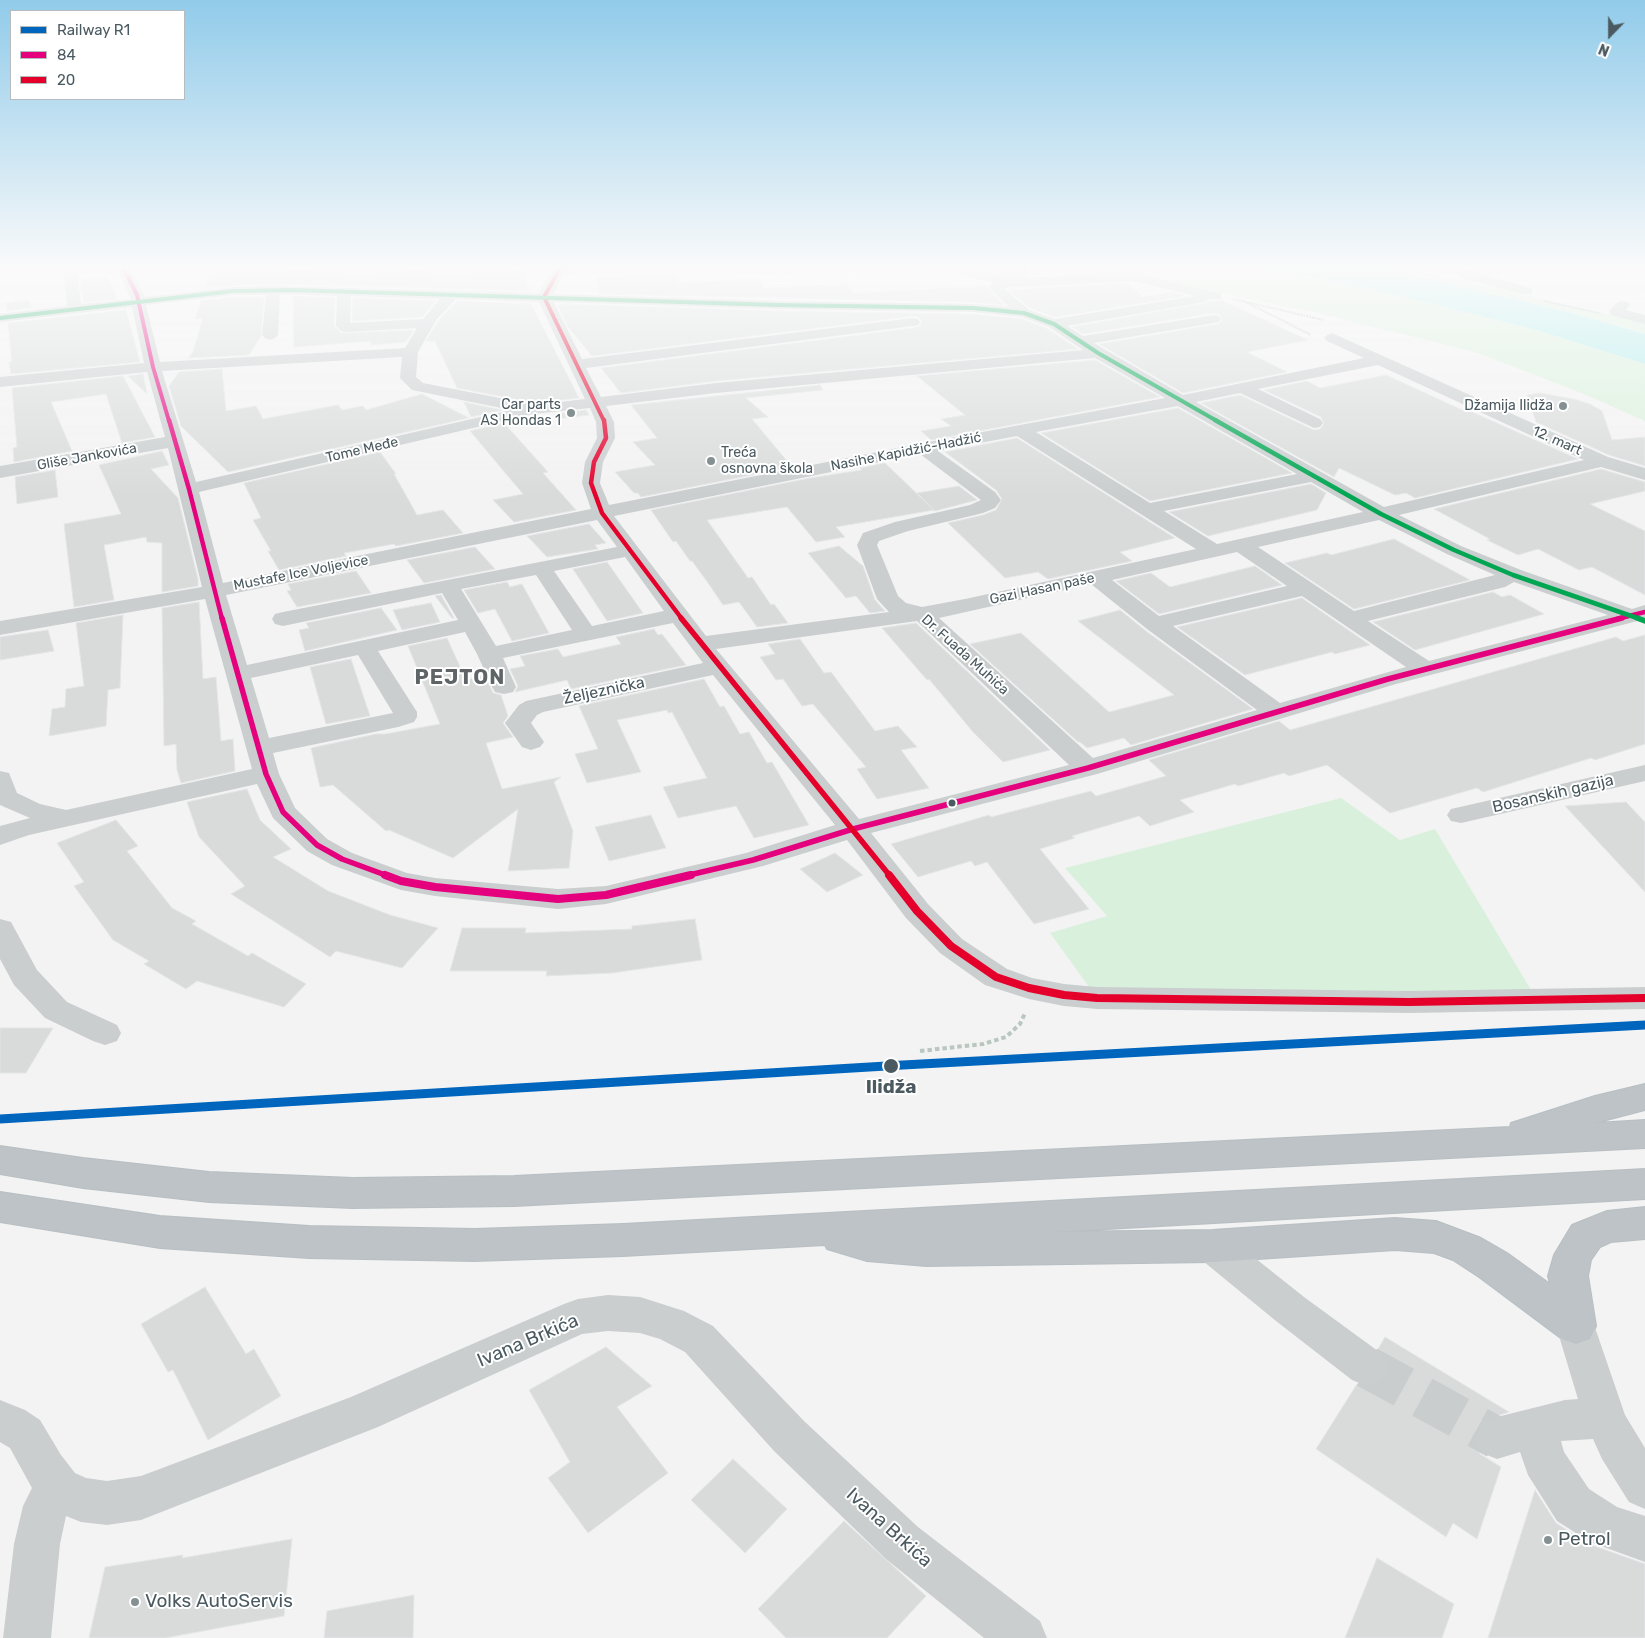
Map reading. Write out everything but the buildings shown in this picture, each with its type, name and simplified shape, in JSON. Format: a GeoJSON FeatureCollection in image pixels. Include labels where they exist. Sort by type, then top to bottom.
{"type":"FeatureCollection","features":[{"type":"Feature","properties":{"kind":"highway"},"geometry":{"type":"LineString","coordinates":[[1498,1142],[1580,1113],[1645,1097]]}},
{"type":"Feature","properties":{"kind":"highway"},"geometry":{"type":"LineString","coordinates":[[0,1160],[83,1173],[209,1187],[353,1193],[514,1192],[1645,1134]]}},
{"type":"Feature","properties":{"kind":"highway"},"geometry":{"type":"LineString","coordinates":[[0,1207],[160,1232],[309,1242],[475,1245],[623,1240],[1645,1184]]}},
{"type":"Feature","properties":{"kind":"highway"},"geometry":{"type":"LineString","coordinates":[[1576,1326],[1568,1276],[1573,1255],[1586,1236],[1607,1227],[1645,1223]]}},
{"type":"Feature","properties":{"kind":"highway"},"geometry":{"type":"LineString","coordinates":[[810,1230],[867,1245],[926,1250],[1212,1246],[1395,1234],[1436,1237],[1466,1249],[1494,1265],[1576,1326]]}},
{"type":"Feature","properties":{"kind":"street"},"geometry":{"type":"LineString","coordinates":[[147,343],[152,367],[189,490],[214,591],[266,774],[283,812],[317,845],[342,859],[401,881],[435,887],[558,899],[606,895],[753,860],[853,828],[1088,768],[1425,669],[1640,616]]}},
{"type":"Feature","properties":{"kind":"street"},"geometry":{"type":"LineString","coordinates":[[415,343],[410,352],[408,378],[418,387],[536,410],[743,385],[1098,352]]}},
{"type":"Feature","properties":{"kind":"street"},"geometry":{"type":"LineString","coordinates":[[568,343],[605,422],[606,438],[594,462],[591,483],[602,514],[700,644],[853,828],[916,910],[951,946],[996,977],[1030,988],[1064,995],[1126,998],[1409,1002],[1645,998]]}},
{"type":"Feature","properties":{"kind":"street"},"geometry":{"type":"LineString","coordinates":[[578,364],[736,343]]}},
{"type":"Feature","properties":{"kind":"street"},"geometry":{"type":"LineString","coordinates":[[1085,343],[1381,514],[1454,550],[1513,575],[1640,616]]}},
{"type":"Feature","properties":{"kind":"street","name":"12. mart"},"geometry":{"type":"LineString","coordinates":[[1343,343],[1602,461]]}},
{"type":"Feature","properties":{"kind":"street"},"geometry":{"type":"LineString","coordinates":[[148,349],[167,348]]}},
{"type":"Feature","properties":{"kind":"street"},"geometry":{"type":"LineString","coordinates":[[0,382],[152,367],[410,352]]}},
{"type":"Feature","properties":{"kind":"street"},"geometry":{"type":"LineString","coordinates":[[1182,400],[1378,360]]}},
{"type":"Feature","properties":{"kind":"street"},"geometry":{"type":"LineString","coordinates":[[1242,388],[1314,423]]}},
{"type":"Feature","properties":{"kind":"street","name":"Nasihe Kapidžić-Hadžić"},"geometry":{"type":"LineString","coordinates":[[602,514],[923,448],[1182,400]]}},
{"type":"Feature","properties":{"kind":"street","name":"Tome Međe"},"geometry":{"type":"LineString","coordinates":[[189,490],[536,410]]}},
{"type":"Feature","properties":{"kind":"street"},"geometry":{"type":"LineString","coordinates":[[1020,430],[1214,551]]}},
{"type":"Feature","properties":{"kind":"street","name":"Gliše Jankovića"},"geometry":{"type":"LineString","coordinates":[[0,472],[175,441]]}},
{"type":"Feature","properties":{"kind":"street","name":"Dr. Fuada Muhića"},"geometry":{"type":"LineString","coordinates":[[923,448],[991,500],[988,504],[976,509],[902,526],[870,537],[866,545],[888,598],[898,608],[922,614],[1088,768]]}},
{"type":"Feature","properties":{"kind":"street"},"geometry":{"type":"LineString","coordinates":[[1602,461],[1645,474]]}},
{"type":"Feature","properties":{"kind":"street","name":"12. mart"},"geometry":{"type":"LineString","coordinates":[[1381,514],[1602,461]]}},
{"type":"Feature","properties":{"kind":"street"},"geometry":{"type":"LineString","coordinates":[[1147,509],[1314,476]]}},
{"type":"Feature","properties":{"kind":"street","name":"Mustafe Ice Voljevice"},"geometry":{"type":"LineString","coordinates":[[0,628],[214,591],[602,514]]}},
{"type":"Feature","properties":{"kind":"street","name":"Gazi Hasan paše"},"geometry":{"type":"LineString","coordinates":[[700,644],[922,614],[1381,514]]}},
{"type":"Feature","properties":{"kind":"street"},"geometry":{"type":"LineString","coordinates":[[1241,545],[1425,669]]}},
{"type":"Feature","properties":{"kind":"street"},"geometry":{"type":"LineString","coordinates":[[283,619],[631,550]]}},
{"type":"Feature","properties":{"kind":"street"},"geometry":{"type":"LineString","coordinates":[[541,567],[587,635]]}},
{"type":"Feature","properties":{"kind":"street"},"geometry":{"type":"LineString","coordinates":[[1352,618],[1497,582],[1513,575]]}},
{"type":"Feature","properties":{"kind":"street"},"geometry":{"type":"LineString","coordinates":[[1095,577],[1154,624],[1276,712]]}},
{"type":"Feature","properties":{"kind":"street"},"geometry":{"type":"LineString","coordinates":[[448,585],[489,654],[504,687]]}},
{"type":"Feature","properties":{"kind":"street"},"geometry":{"type":"LineString","coordinates":[[1154,624],[1306,588]]}},
{"type":"Feature","properties":{"kind":"street"},"geometry":{"type":"LineString","coordinates":[[489,654],[679,615]]}},
{"type":"Feature","properties":{"kind":"street"},"geometry":{"type":"LineString","coordinates":[[238,674],[471,624]]}},
{"type":"Feature","properties":{"kind":"street"},"geometry":{"type":"LineString","coordinates":[[259,748],[405,717],[405,712],[364,647]]}},
{"type":"Feature","properties":{"kind":"street","name":"Željeznička"},"geometry":{"type":"LineString","coordinates":[[531,742],[518,723],[528,710],[535,706],[719,667]]}},
{"type":"Feature","properties":{"kind":"street"},"geometry":{"type":"LineString","coordinates":[[0,836],[21,828],[266,774]]}},
{"type":"Feature","properties":{"kind":"street","name":"Bosanskih gazija"},"geometry":{"type":"LineString","coordinates":[[1461,815],[1639,782]]}},
{"type":"Feature","properties":{"kind":"street"},"geometry":{"type":"LineString","coordinates":[[2,794],[31,810],[66,818]]}},
{"type":"Feature","properties":{"kind":"street"},"geometry":{"type":"LineString","coordinates":[[0,929],[25,977],[56,1010],[104,1034]]}},
{"type":"Feature","properties":{"kind":"street"},"geometry":{"type":"LineString","coordinates":[[1212,1246],[1290,1309],[1367,1366]]}},
{"type":"Feature","properties":{"kind":"street","name":"Ivana Brkića"},"geometry":{"type":"LineString","coordinates":[[0,1420],[25,1434],[45,1470],[59,1488],[81,1500],[106,1503],[141,1498],[363,1413],[578,1317],[608,1313],[640,1315],[670,1324],[699,1339],[789,1436],[902,1543],[1023,1638]]}},
{"type":"Feature","properties":{"kind":"street"},"geometry":{"type":"LineString","coordinates":[[1576,1326],[1605,1418],[1617,1444],[1645,1486]]}},
{"type":"Feature","properties":{"kind":"street"},"geometry":{"type":"LineString","coordinates":[[1605,1418],[1565,1420],[1517,1433],[1544,1460],[1573,1505],[1606,1526],[1645,1538]]}},
{"type":"Feature","properties":{"kind":"street"},"geometry":{"type":"LineString","coordinates":[[26,1638],[36,1544],[46,1506],[59,1488]]}},
{"type":"Feature","properties":{"kind":"path"},"geometry":{"type":"LineString","coordinates":[[920,1051],[983,1044],[1006,1037],[1020,1024],[1029,1006],[1030,988]]}},
{"type":"Feature","properties":{"kind":"green space"},"geometry":{"type":"Polygon","coordinates":[[[1440,343],[1579,343],[1645,364],[1645,421],[1584,394],[1475,352],[1440,343]]]}},
{"type":"Feature","properties":{"kind":"green space"},"geometry":{"type":"Polygon","coordinates":[[[1341,798],[1400,840],[1435,829],[1537,1000],[1097,998],[1050,933],[1107,916],[1065,868],[1341,798]]]}},
{"type":"Feature","properties":{"kind":"water"},"geometry":{"type":"Polygon","coordinates":[[[1579,343],[1645,343],[1645,364],[1579,343]]]}},
{"type":"Feature","properties":{"kind":"tunnel"},"geometry":{"type":"LineString","coordinates":[[1367,1367],[1497,1438]]}},
{"type":"Feature","properties":{"kind":"rail line","name":"R1"},"geometry":{"type":"LineString","coordinates":[[0,1119],[903,1065],[1645,1025]]}},
{"type":"Feature","properties":{"kind":"transit line","name":"84"},"geometry":{"type":"LineString","coordinates":[[148,343],[189,489],[214,591],[266,774],[283,812],[317,845],[342,859],[401,881],[435,887],[558,899],[606,895],[753,860],[853,829],[1088,768],[1388,679],[1645,612]]}},
{"type":"Feature","properties":{"kind":"transit line","name":"20"},"geometry":{"type":"LineString","coordinates":[[567,343],[605,422],[606,438],[594,462],[591,483],[602,513],[700,644],[853,829],[917,911],[951,946],[996,977],[1029,988],[1064,995],[1097,998],[1409,1002],[1645,998]]}},
{"type":"Feature","properties":{"kind":"transit line"},"geometry":{"type":"LineString","coordinates":[[1083,343],[1381,514],[1454,550],[1513,575],[1645,621]]}},
{"type":"Feature","properties":{"kind":"place","name":"Džamija Ilidža"},"geometry":{"type":"Point","coordinates":[1563,406]}},
{"type":"Feature","properties":{"kind":"place","name":"Car parts AS Hondas 1"},"geometry":{"type":"Point","coordinates":[571,413]}},
{"type":"Feature","properties":{"kind":"place","name":"Treća osnovna škola"},"geometry":{"type":"Point","coordinates":[711,461]}},
{"type":"Feature","properties":{"kind":"place","name":"Ilidža"},"geometry":{"type":"Point","coordinates":[891,1066]}},
{"type":"Feature","properties":{"kind":"place","name":"Petrol"},"geometry":{"type":"Point","coordinates":[1548,1540]}},
{"type":"Feature","properties":{"kind":"place","name":"Volks AutoServis"},"geometry":{"type":"Point","coordinates":[135,1602]}},
{"type":"Feature","properties":{"kind":"district","name":"PEJTON"},"geometry":{"type":"Point","coordinates":[460,678]}}]}
